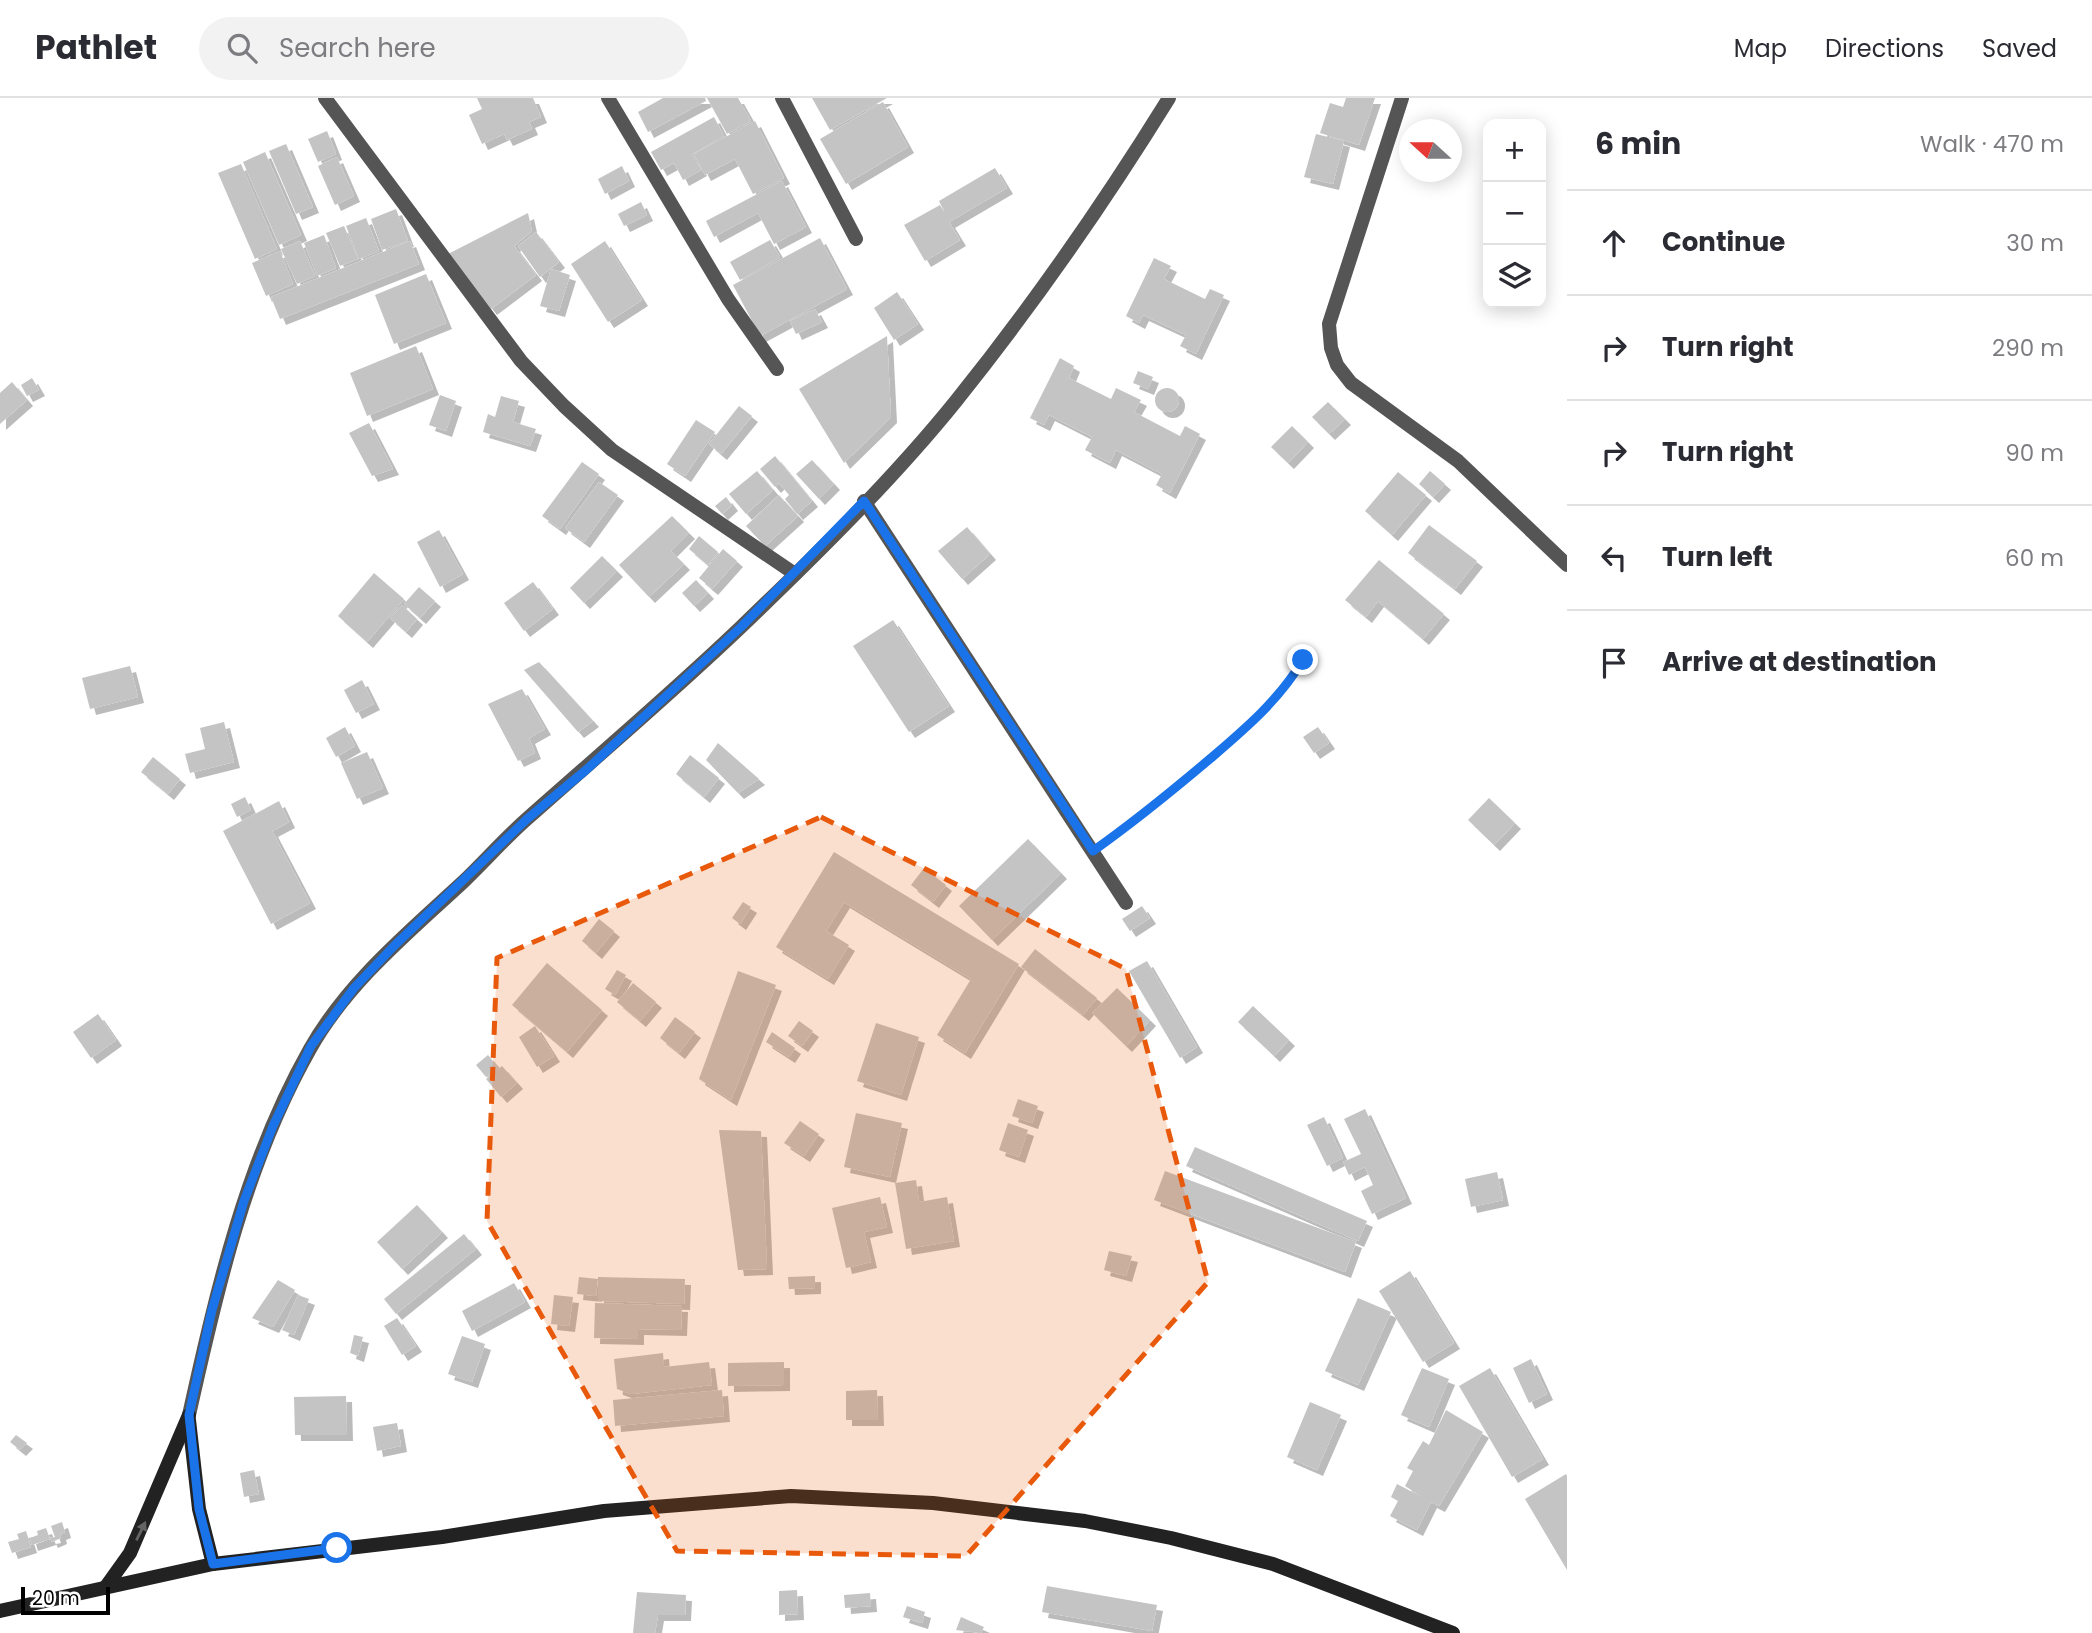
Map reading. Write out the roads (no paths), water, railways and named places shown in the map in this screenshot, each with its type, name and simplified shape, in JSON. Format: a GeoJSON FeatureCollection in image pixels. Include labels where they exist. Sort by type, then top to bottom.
{"type":"FeatureCollection","features":[{"type":"Feature","properties":{"kind":"main road"},"geometry":{"type":"LineString","coordinates":[[189,1415],[199,1509],[213,1564]]}},
{"type":"Feature","properties":{"kind":"main road"},"geometry":{"type":"LineString","coordinates":[[105,1588],[135,1544],[189,1415]]}},
{"type":"Feature","properties":{"kind":"main road"},"geometry":{"type":"LineString","coordinates":[[0,1611],[213,1564],[442,1537],[546,1518],[672,1504],[791,1496],[893,1500],[1072,1520],[1171,1538],[1272,1564],[1453,1633]]}},
{"type":"Feature","properties":{"kind":"street"},"geometry":{"type":"LineString","coordinates":[[325,98],[521,361],[564,406],[612,450],[795,574]]}},
{"type":"Feature","properties":{"kind":"street"},"geometry":{"type":"LineString","coordinates":[[608,98],[728,299],[777,369]]}},
{"type":"Feature","properties":{"kind":"street"},"geometry":{"type":"LineString","coordinates":[[782,98],[856,239]]}},
{"type":"Feature","properties":{"kind":"street"},"geometry":{"type":"LineString","coordinates":[[189,1415],[212,1310],[244,1201],[273,1126],[311,1046],[354,988],[527,819],[586,770],[795,574],[954,403],[1084,229],[1169,98]]}},
{"type":"Feature","properties":{"kind":"street"},"geometry":{"type":"LineString","coordinates":[[1402,98],[1329,324],[1334,356],[1351,383],[1458,461],[1567,565]]}},
{"type":"Feature","properties":{"kind":"street"},"geometry":{"type":"LineString","coordinates":[[864,501],[1126,903]]}}]}
